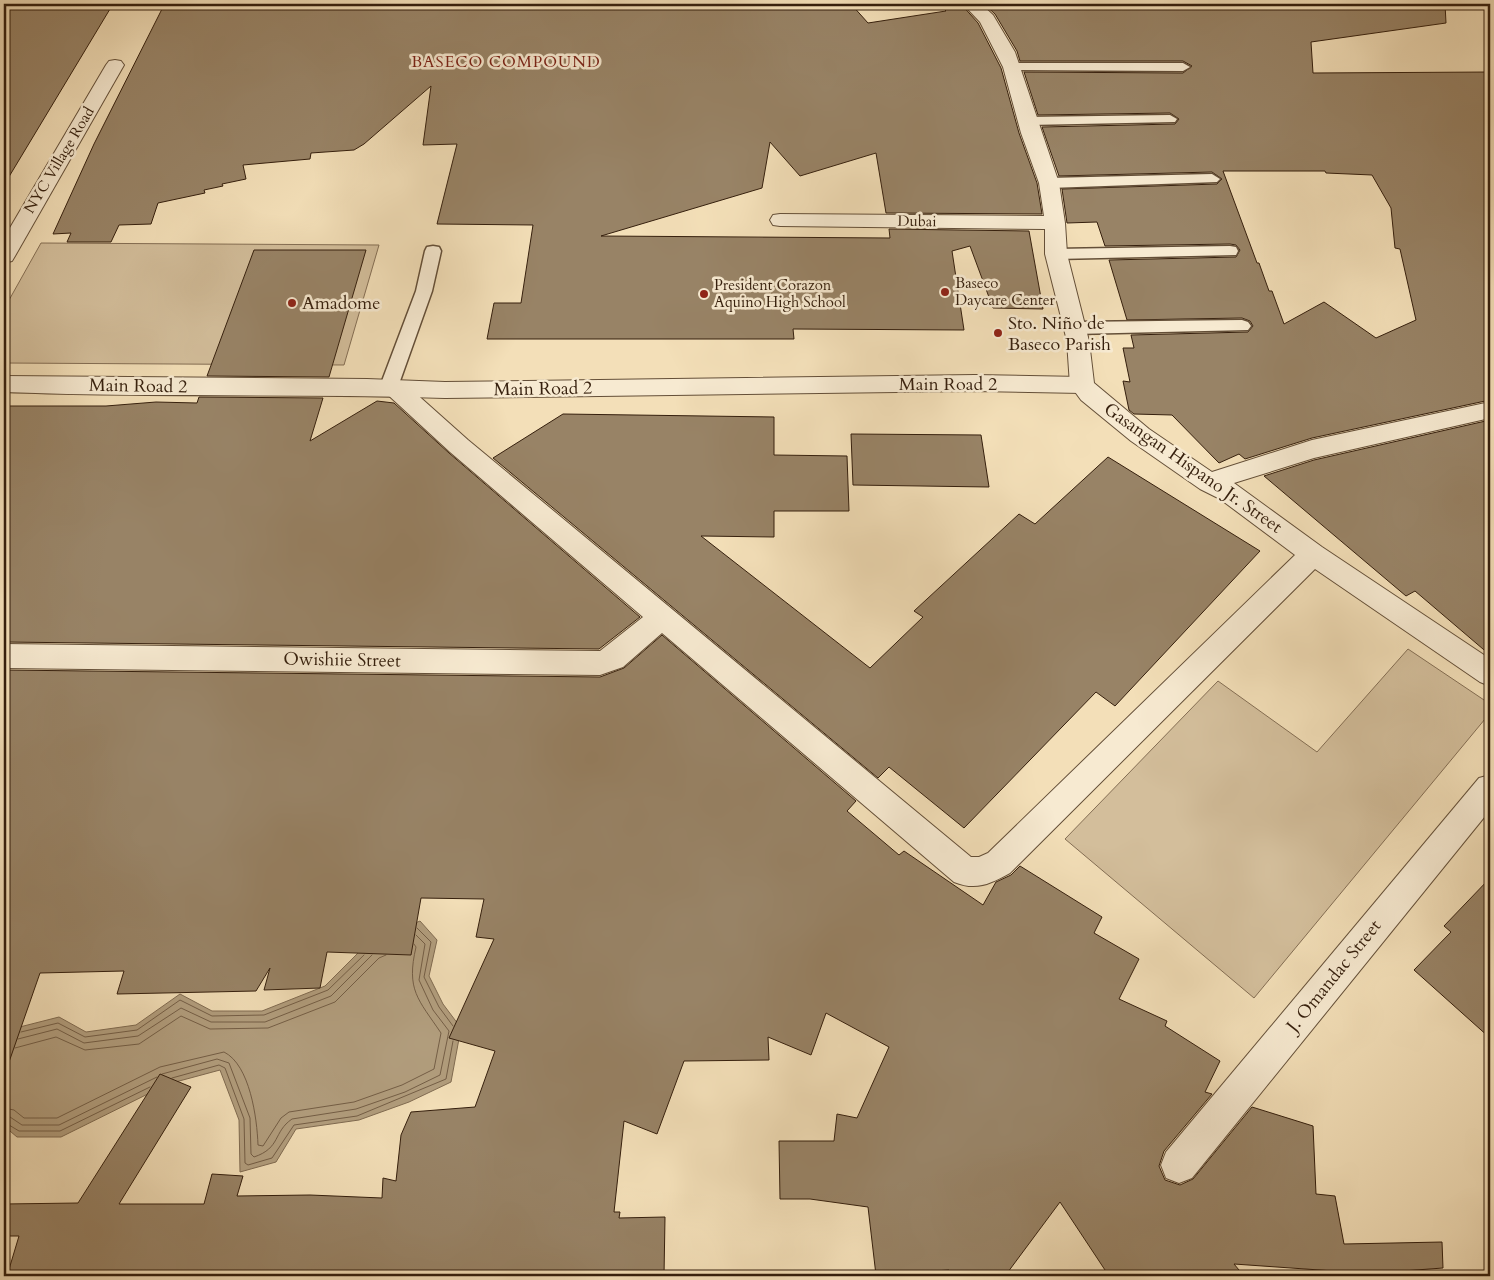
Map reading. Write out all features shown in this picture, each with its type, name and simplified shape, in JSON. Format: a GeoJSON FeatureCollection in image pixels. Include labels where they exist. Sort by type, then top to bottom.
{"type":"FeatureCollection","features":[{"type":"Feature","properties":{"kind":"street"},"geometry":{"type":"LineString","coordinates":[[972,4],[986,19],[1012,67],[1049,183],[1055,223],[1056,254],[1078,341],[1082,385]]}},
{"type":"Feature","properties":{"kind":"street","name":"NYC Village Road"},"geometry":{"type":"LineString","coordinates":[[4,256],[13,222],[115,66]]}},
{"type":"Feature","properties":{"kind":"street","name":"Dubai"},"geometry":{"type":"LineString","coordinates":[[780,220],[1055,223]]}},
{"type":"Feature","properties":{"kind":"street","name":"Main Road 2"},"geometry":{"type":"LineString","coordinates":[[4,384],[445,390],[975,383],[1082,385]]}},
{"type":"Feature","properties":{"kind":"street","name":"Gasangan Hispano Jr. Street"},"geometry":{"type":"LineString","coordinates":[[1082,385],[1089,394],[1140,435],[1209,482],[1229,492],[1314,554],[1490,674]]}},
{"type":"Feature","properties":{"kind":"street"},"geometry":{"type":"LineString","coordinates":[[395,388],[459,446],[965,872],[982,872],[999,863],[1314,554]]}},
{"type":"Feature","properties":{"kind":"street"},"geometry":{"type":"LineString","coordinates":[[1209,482],[1312,449],[1490,410]]}},
{"type":"Feature","properties":{"kind":"street","name":"Owishiie Street"},"geometry":{"type":"LineString","coordinates":[[4,656],[600,663],[613,659],[663,616]]}},
{"type":"Feature","properties":{"kind":"street","name":"J. Omandac Street"},"geometry":{"type":"LineString","coordinates":[[1179,1165],[1490,788]]}},
{"type":"Feature","properties":{"kind":"lane"},"geometry":{"type":"LineString","coordinates":[[1012,67],[1183,67]]}},
{"type":"Feature","properties":{"kind":"lane"},"geometry":{"type":"LineString","coordinates":[[1028,121],[1170,119]]}},
{"type":"Feature","properties":{"kind":"lane"},"geometry":{"type":"LineString","coordinates":[[1049,183],[1212,179]]}},
{"type":"Feature","properties":{"kind":"lane"},"geometry":{"type":"LineString","coordinates":[[395,388],[392,381],[424,291],[433,252]]}},
{"type":"Feature","properties":{"kind":"lane"},"geometry":{"type":"LineString","coordinates":[[1056,254],[1230,252]]}},
{"type":"Feature","properties":{"kind":"lane"},"geometry":{"type":"LineString","coordinates":[[1075,328],[1242,326]]}},
{"type":"Feature","properties":{"kind":"shaded area"},"geometry":{"type":"Polygon","coordinates":[[[41,243],[379,245],[344,365],[4,363],[4,309],[41,243]]]}},
{"type":"Feature","properties":{"kind":"shaded area"},"geometry":{"type":"Polygon","coordinates":[[[1408,649],[1490,704],[1490,713],[1254,998],[1065,839],[1218,681],[1317,752],[1408,649]]]}},
{"type":"Feature","properties":{"kind":"water"},"geometry":{"type":"Polygon","coordinates":[[[420,921],[437,940],[429,976],[443,1004],[461,1028],[451,1082],[409,1102],[359,1120],[296,1129],[276,1162],[240,1172],[239,1120],[220,1070],[168,1084],[61,1137],[17,1137],[4,1126],[4,1031],[59,1017],[86,1032],[136,1025],[180,994],[212,1011],[262,1011],[325,986],[369,942],[420,921]]]}},
{"type":"Feature","properties":{"kind":"building"},"geometry":{"type":"Polygon","coordinates":[[[25,4],[113,4],[4,185],[4,7],[25,4]]]}},
{"type":"Feature","properties":{"kind":"building"},"geometry":{"type":"Polygon","coordinates":[[[224,4],[851,4],[868,23],[946,11],[939,4],[961,4],[978,23],[1001,68],[1019,133],[1037,183],[1042,214],[886,213],[876,153],[800,176],[770,142],[762,188],[601,236],[890,238],[889,229],[1029,231],[1043,309],[993,308],[970,246],[952,251],[964,330],[793,329],[794,339],[487,339],[494,303],[521,303],[533,225],[437,224],[457,144],[423,145],[431,86],[364,144],[354,150],[311,153],[310,159],[243,165],[246,179],[204,190],[205,193],[158,203],[151,224],[119,225],[111,242],[67,242],[71,233],[53,234],[94,144],[163,7],[224,4]]]}},
{"type":"Feature","properties":{"kind":"building"},"geometry":{"type":"Polygon","coordinates":[[[984,4],[1445,4],[1446,23],[1311,42],[1313,73],[1490,72],[1490,400],[1312,438],[1245,459],[1239,454],[1219,463],[1172,415],[1134,414],[1129,410],[1123,381],[1130,382],[1123,348],[1134,348],[1131,335],[1248,332],[1253,326],[1250,321],[1242,318],[1127,320],[1109,260],[1236,257],[1240,250],[1236,245],[1230,244],[1105,246],[1097,222],[1067,223],[1062,189],[1217,184],[1222,179],[1212,172],[1059,176],[1042,127],[1175,124],[1179,119],[1170,113],[1038,115],[1024,72],[1183,73],[1192,66],[1183,61],[1020,61],[1017,51],[995,14],[984,4]],[[1223,171],[1257,263],[1259,263],[1269,291],[1272,291],[1284,324],[1324,302],[1376,338],[1416,320],[1400,249],[1395,248],[1391,208],[1372,175],[1326,173],[1325,171],[1223,171]]]}},
{"type":"Feature","properties":{"kind":"building","name":"Amadome"},"geometry":{"type":"Polygon","coordinates":[[[254,250],[366,250],[329,377],[207,376],[254,250]]]}},
{"type":"Feature","properties":{"kind":"building"},"geometry":{"type":"Polygon","coordinates":[[[199,397],[323,398],[310,441],[377,401],[394,403],[449,453],[640,617],[599,649],[4,642],[4,406],[106,406],[156,402],[197,403],[199,397]]]}},
{"type":"Feature","properties":{"kind":"building"},"geometry":{"type":"Polygon","coordinates":[[[563,414],[774,417],[774,455],[847,456],[849,511],[774,511],[774,537],[701,536],[870,668],[923,617],[914,611],[1019,514],[1035,524],[1108,457],[1260,551],[1115,706],[1096,692],[964,828],[889,767],[878,778],[493,458],[563,414]]]}},
{"type":"Feature","properties":{"kind":"building"},"geometry":{"type":"Polygon","coordinates":[[[1490,420],[1490,655],[1415,591],[1406,596],[1264,476],[1314,460],[1490,420]]]}},
{"type":"Feature","properties":{"kind":"building"},"geometry":{"type":"Polygon","coordinates":[[[851,434],[981,435],[989,487],[853,485],[851,434]]]}},
{"type":"Feature","properties":{"kind":"building"},"geometry":{"type":"Polygon","coordinates":[[[662,635],[856,801],[847,811],[899,855],[904,851],[983,905],[996,882],[1011,875],[1020,866],[1102,917],[1094,933],[1139,959],[1119,999],[1167,1021],[1165,1026],[1220,1061],[1205,1092],[1212,1094],[1164,1151],[1159,1166],[1165,1180],[1180,1185],[1193,1179],[1252,1107],[1313,1126],[1316,1194],[1335,1196],[1344,1244],[1442,1242],[1443,1268],[1349,1275],[1348,1272],[1234,1264],[1244,1276],[1109,1276],[1060,1202],[1005,1276],[947,1276],[949,1270],[876,1275],[868,1207],[810,1199],[780,1199],[779,1141],[834,1141],[837,1114],[857,1118],[889,1047],[826,1013],[811,1055],[768,1037],[769,1060],[684,1061],[657,1134],[624,1121],[614,1212],[620,1212],[619,1218],[665,1217],[664,1276],[7,1276],[19,1236],[4,1236],[4,1204],[78,1203],[160,1074],[191,1087],[119,1204],[204,1204],[212,1174],[243,1176],[237,1196],[310,1195],[382,1198],[383,1178],[396,1181],[401,1135],[411,1112],[475,1107],[495,1051],[449,1038],[494,939],[476,937],[484,899],[421,898],[411,955],[327,952],[320,988],[264,990],[270,968],[256,991],[117,994],[124,971],[40,973],[9,1062],[4,1062],[4,670],[600,677],[624,668],[662,635]]]}},
{"type":"Feature","properties":{"kind":"building"},"geometry":{"type":"Polygon","coordinates":[[[1490,878],[1490,1038],[1414,970],[1451,932],[1444,926],[1490,878]]]}},
{"type":"Feature","properties":{"kind":"place","name":"Baseco Daycare Center"},"geometry":{"type":"Point","coordinates":[945,292]}},
{"type":"Feature","properties":{"kind":"place","name":"President Corazon Aquino High School"},"geometry":{"type":"Point","coordinates":[704,294]}},
{"type":"Feature","properties":{"kind":"place","name":"Amadome"},"geometry":{"type":"Point","coordinates":[292,303]}},
{"type":"Feature","properties":{"kind":"place","name":"Sto. Niño de Baseco Parish"},"geometry":{"type":"Point","coordinates":[998,333]}},
{"type":"Feature","properties":{"kind":"district","name":"BASECO COMPOUND"},"geometry":{"type":"Point","coordinates":[506,62]}}]}
